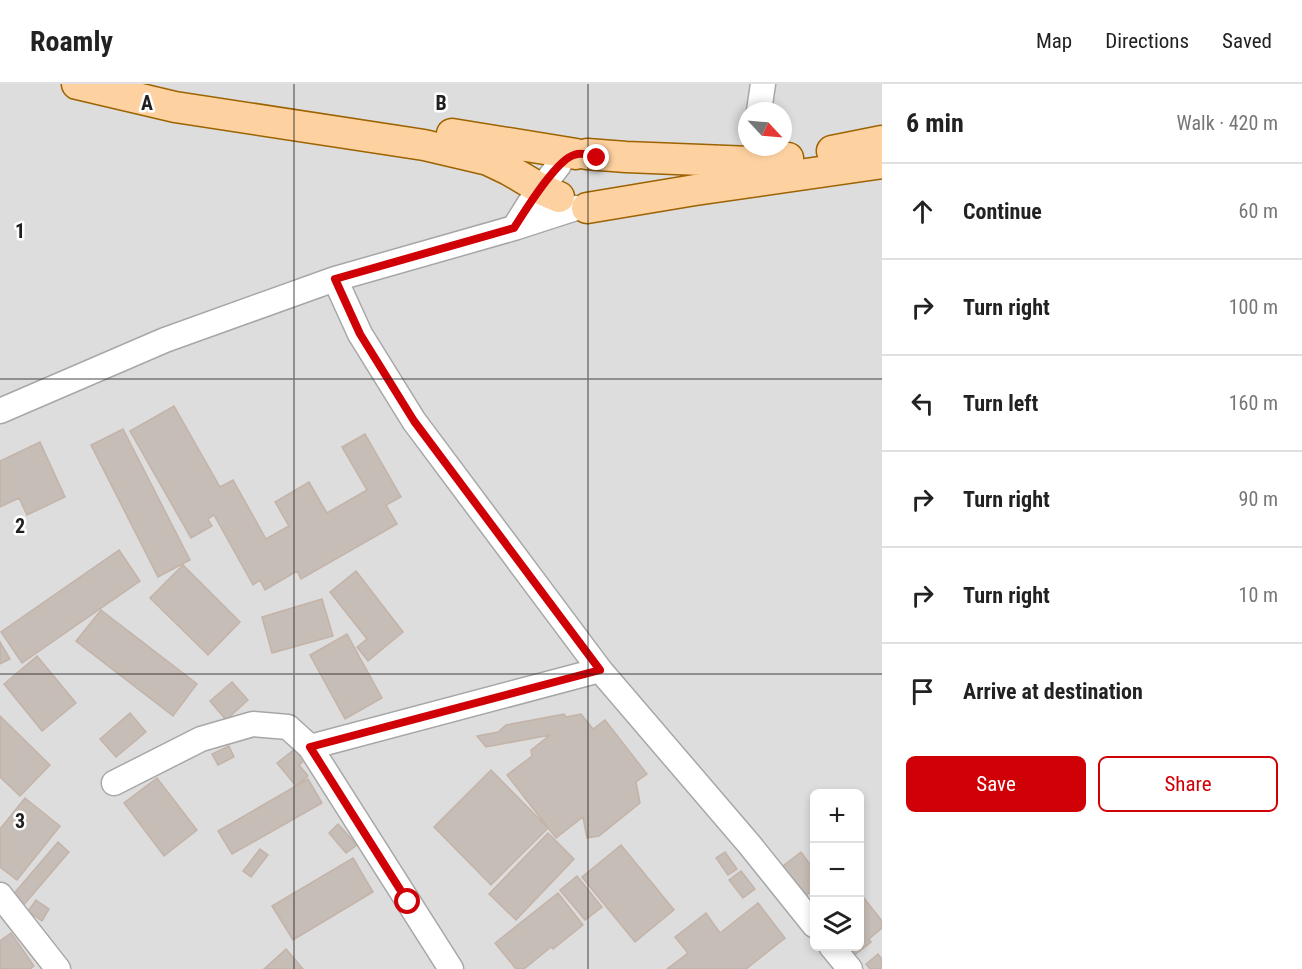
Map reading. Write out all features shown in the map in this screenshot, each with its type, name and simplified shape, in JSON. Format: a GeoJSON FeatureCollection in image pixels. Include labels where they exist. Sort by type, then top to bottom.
{"type":"FeatureCollection","features":[{"type":"Feature","properties":{"kind":"main road"},"geometry":{"type":"LineString","coordinates":[[77,84],[175,107],[424,145],[488,160],[566,200],[597,204],[609,186],[609,175],[597,158],[574,158],[491,139],[376,123],[169,84]]}},
{"type":"Feature","properties":{"kind":"main road"},"geometry":{"type":"LineString","coordinates":[[792,153],[827,152],[882,141]]}},
{"type":"Feature","properties":{"kind":"main road"},"geometry":{"type":"LineString","coordinates":[[566,200],[555,186],[555,176],[574,158],[738,155]]}},
{"type":"Feature","properties":{"kind":"main road"},"geometry":{"type":"LineString","coordinates":[[566,200],[695,190],[882,163]]}},
{"type":"Feature","properties":{"kind":"street"},"geometry":{"type":"LineString","coordinates":[[760,102],[763,84]]}},
{"type":"Feature","properties":{"kind":"street"},"geometry":{"type":"LineString","coordinates":[[0,411],[165,340],[335,279],[514,228],[566,200]]}},
{"type":"Feature","properties":{"kind":"street"},"geometry":{"type":"LineString","coordinates":[[514,228],[566,200]]}},
{"type":"Feature","properties":{"kind":"street"},"geometry":{"type":"LineString","coordinates":[[335,279],[360,334],[414,421],[600,670],[749,844],[810,921]]}},
{"type":"Feature","properties":{"kind":"street"},"geometry":{"type":"LineString","coordinates":[[310,747],[600,670]]}},
{"type":"Feature","properties":{"kind":"street"},"geometry":{"type":"LineString","coordinates":[[114,783],[201,739],[254,724],[288,727],[310,747],[451,969]]}},
{"type":"Feature","properties":{"kind":"street"},"geometry":{"type":"LineString","coordinates":[[0,895],[53,967]]}},
{"type":"Feature","properties":{"kind":"street"},"geometry":{"type":"LineString","coordinates":[[835,951],[850,969]]}},
{"type":"Feature","properties":{"kind":"shaded area"},"geometry":{"type":"Polygon","coordinates":[[[0,84],[882,84],[882,969],[0,969],[0,84]]]}},
{"type":"Feature","properties":{"kind":"building"},"geometry":{"type":"Polygon","coordinates":[[[174,406],[220,487],[233,480],[266,539],[289,526],[275,502],[309,482],[327,513],[367,490],[342,447],[365,434],[401,497],[386,505],[397,524],[301,579],[297,571],[265,590],[260,580],[253,585],[214,515],[208,519],[212,526],[191,538],[130,431],[174,406]]]}},
{"type":"Feature","properties":{"kind":"building"},"geometry":{"type":"Polygon","coordinates":[[[123,429],[190,560],[158,577],[91,445],[123,429]]]}},
{"type":"Feature","properties":{"kind":"building"},"geometry":{"type":"Polygon","coordinates":[[[40,442],[65,497],[27,515],[19,498],[0,507],[0,461],[40,442]]]}},
{"type":"Feature","properties":{"kind":"building"},"geometry":{"type":"Polygon","coordinates":[[[119,550],[140,581],[22,663],[1,632],[119,550]]]}},
{"type":"Feature","properties":{"kind":"building"},"geometry":{"type":"Polygon","coordinates":[[[183,565],[240,622],[208,655],[150,598],[183,565]]]}},
{"type":"Feature","properties":{"kind":"building"},"geometry":{"type":"Polygon","coordinates":[[[356,571],[403,632],[368,661],[357,647],[367,639],[330,592],[356,571]]]}},
{"type":"Feature","properties":{"kind":"building"},"geometry":{"type":"Polygon","coordinates":[[[322,599],[333,636],[272,653],[262,617],[322,599]]]}},
{"type":"Feature","properties":{"kind":"building"},"geometry":{"type":"Polygon","coordinates":[[[101,610],[197,684],[173,716],[76,641],[101,610]]]}},
{"type":"Feature","properties":{"kind":"building"},"geometry":{"type":"Polygon","coordinates":[[[347,634],[382,698],[345,719],[310,655],[347,634]]]}},
{"type":"Feature","properties":{"kind":"building"},"geometry":{"type":"Polygon","coordinates":[[[0,642],[10,659],[0,664],[0,642]]]}},
{"type":"Feature","properties":{"kind":"building"},"geometry":{"type":"Polygon","coordinates":[[[37,656],[76,703],[42,731],[4,684],[37,656]]]}},
{"type":"Feature","properties":{"kind":"building"},"geometry":{"type":"Polygon","coordinates":[[[232,682],[248,700],[226,720],[210,701],[232,682]]]}},
{"type":"Feature","properties":{"kind":"building"},"geometry":{"type":"Polygon","coordinates":[[[130,713],[146,732],[116,757],[100,739],[130,713]]]}},
{"type":"Feature","properties":{"kind":"building"},"geometry":{"type":"Polygon","coordinates":[[[564,714],[566,717],[581,714],[593,729],[605,720],[647,774],[636,782],[640,803],[599,836],[587,838],[583,817],[556,838],[507,775],[532,756],[531,750],[550,735],[486,747],[477,736],[498,732],[506,725],[564,714]]]}},
{"type":"Feature","properties":{"kind":"building"},"geometry":{"type":"Polygon","coordinates":[[[0,716],[50,765],[20,796],[0,777],[0,716]]]}},
{"type":"Feature","properties":{"kind":"building"},"geometry":{"type":"Polygon","coordinates":[[[229,746],[234,757],[218,765],[212,754],[229,746]]]}},
{"type":"Feature","properties":{"kind":"building"},"geometry":{"type":"Polygon","coordinates":[[[296,748],[306,759],[299,765],[308,776],[296,786],[277,763],[296,748]]]}},
{"type":"Feature","properties":{"kind":"building"},"geometry":{"type":"Polygon","coordinates":[[[491,770],[548,828],[491,885],[434,827],[491,770]]]}},
{"type":"Feature","properties":{"kind":"building"},"geometry":{"type":"Polygon","coordinates":[[[157,778],[197,830],[164,856],[124,803],[157,778]]]}},
{"type":"Feature","properties":{"kind":"building"},"geometry":{"type":"Polygon","coordinates":[[[308,779],[322,803],[232,854],[218,831],[308,779]]]}},
{"type":"Feature","properties":{"kind":"building"},"geometry":{"type":"Polygon","coordinates":[[[25,798],[60,826],[17,880],[0,867],[0,829],[25,798]]]}},
{"type":"Feature","properties":{"kind":"building"},"geometry":{"type":"Polygon","coordinates":[[[338,824],[357,845],[346,853],[329,833],[338,824]]]}},
{"type":"Feature","properties":{"kind":"building"},"geometry":{"type":"Polygon","coordinates":[[[548,833],[574,859],[516,920],[489,894],[548,833]]]}},
{"type":"Feature","properties":{"kind":"building"},"geometry":{"type":"Polygon","coordinates":[[[58,842],[69,852],[22,907],[11,897],[58,842]]]}},
{"type":"Feature","properties":{"kind":"building"},"geometry":{"type":"Polygon","coordinates":[[[621,845],[674,910],[635,942],[582,877],[621,845]]]}},
{"type":"Feature","properties":{"kind":"building"},"geometry":{"type":"Polygon","coordinates":[[[260,849],[268,855],[251,877],[243,871],[260,849]]]}},
{"type":"Feature","properties":{"kind":"building"},"geometry":{"type":"Polygon","coordinates":[[[725,852],[737,869],[728,875],[716,858],[725,852]]]}},
{"type":"Feature","properties":{"kind":"building"},"geometry":{"type":"Polygon","coordinates":[[[801,852],[810,864],[810,892],[806,896],[783,866],[801,852]]]}},
{"type":"Feature","properties":{"kind":"building"},"geometry":{"type":"Polygon","coordinates":[[[353,858],[373,892],[293,940],[272,906],[353,858]]]}},
{"type":"Feature","properties":{"kind":"building"},"geometry":{"type":"Polygon","coordinates":[[[741,871],[755,889],[743,898],[729,880],[741,871]]]}},
{"type":"Feature","properties":{"kind":"building"},"geometry":{"type":"Polygon","coordinates":[[[577,876],[602,907],[585,920],[560,890],[577,876]]]}},
{"type":"Feature","properties":{"kind":"building"},"geometry":{"type":"Polygon","coordinates":[[[558,893],[583,925],[524,969],[516,969],[495,943],[558,893]]]}},
{"type":"Feature","properties":{"kind":"building"},"geometry":{"type":"Polygon","coordinates":[[[864,898],[882,921],[882,928],[869,939],[871,942],[864,947],[864,898]]]}},
{"type":"Feature","properties":{"kind":"building"},"geometry":{"type":"Polygon","coordinates":[[[36,900],[49,909],[42,921],[28,911],[36,900]]]}},
{"type":"Feature","properties":{"kind":"building"},"geometry":{"type":"Polygon","coordinates":[[[758,903],[785,938],[746,969],[667,969],[688,953],[675,937],[706,913],[720,933],[758,903]]]}},
{"type":"Feature","properties":{"kind":"building"},"geometry":{"type":"Polygon","coordinates":[[[11,933],[34,966],[30,969],[0,969],[0,941],[11,933]]]}},
{"type":"Feature","properties":{"kind":"building"},"geometry":{"type":"Polygon","coordinates":[[[286,949],[303,969],[264,969],[286,949]]]}},
{"type":"Feature","properties":{"kind":"building"},"geometry":{"type":"Polygon","coordinates":[[[849,951],[859,951],[853,956],[849,951]]]}},
{"type":"Feature","properties":{"kind":"building"},"geometry":{"type":"Polygon","coordinates":[[[878,954],[882,959],[882,969],[870,969],[866,964],[878,954]]]}},
{"type":"Feature","properties":{"kind":"route"},"geometry":{"type":"LineString","coordinates":[[408,902],[310,747],[600,670],[414,421],[360,334],[335,279],[514,228],[566,158],[576,154],[587,154],[597,158]]}}]}
